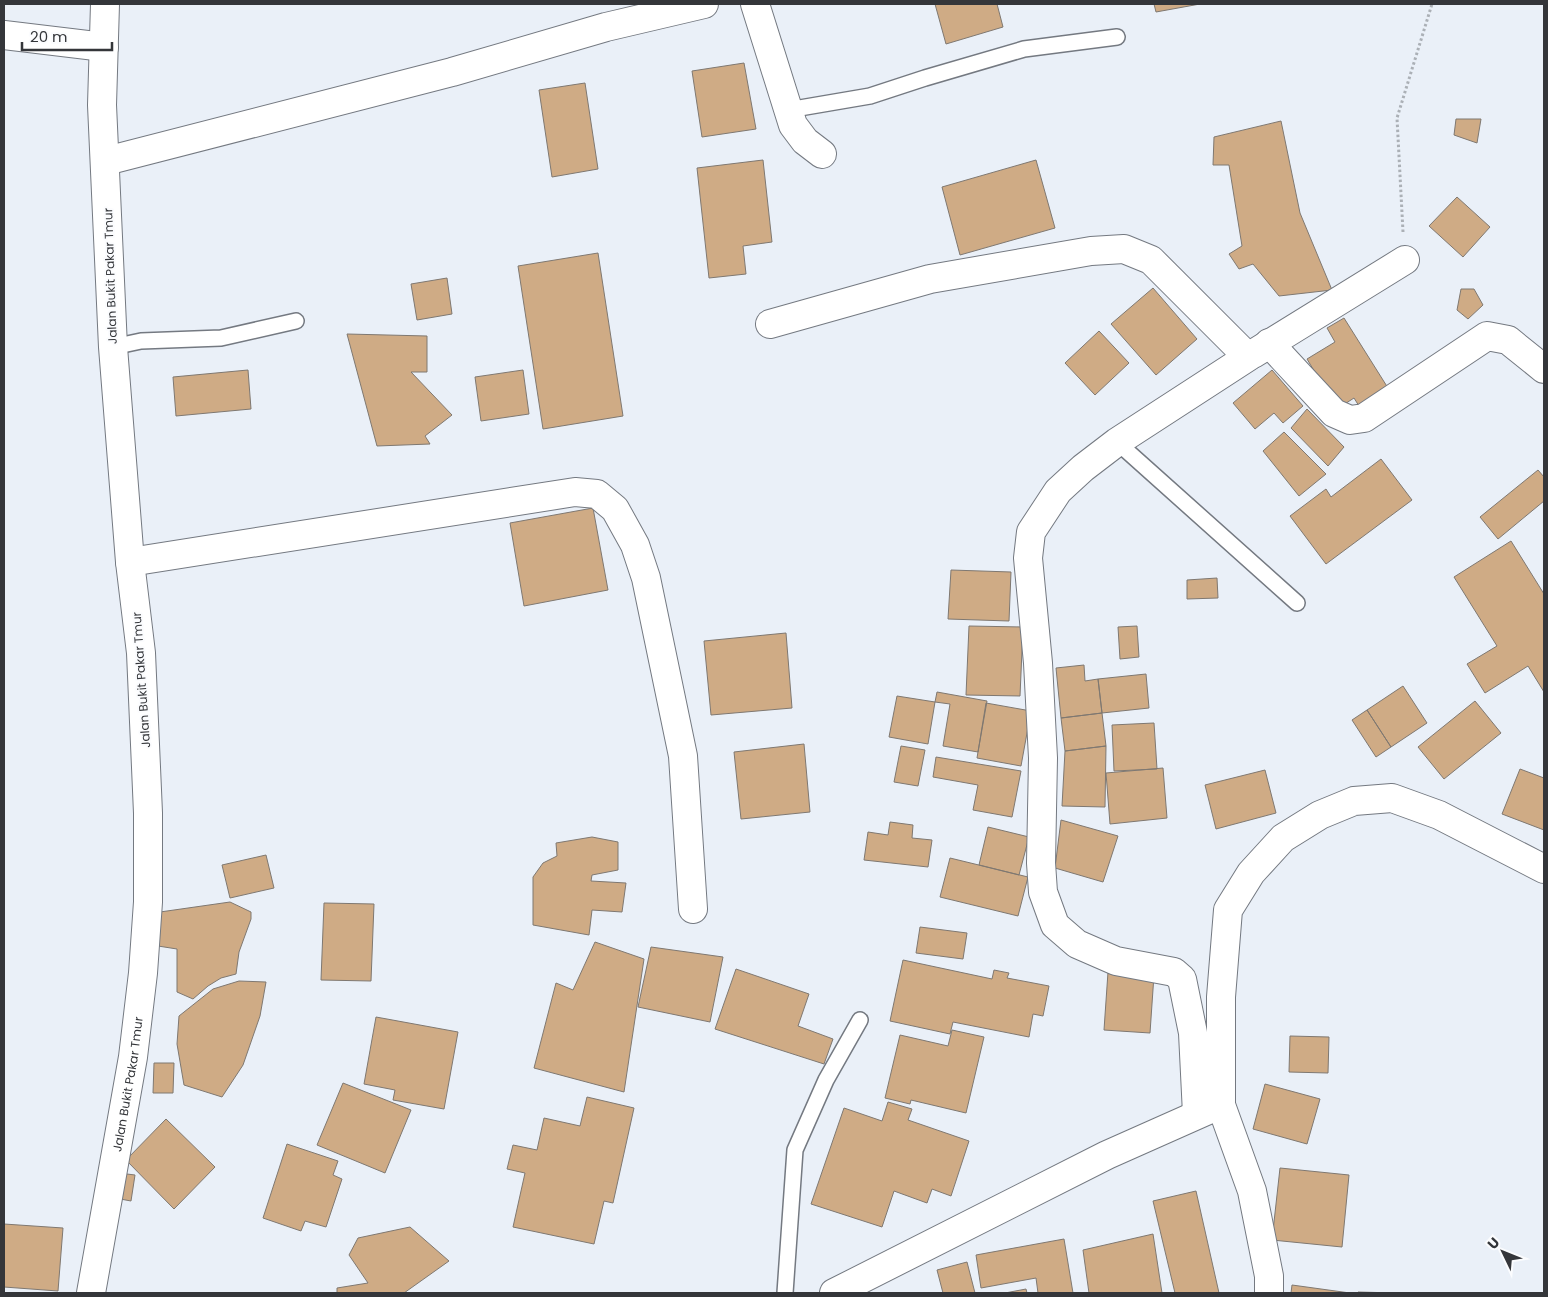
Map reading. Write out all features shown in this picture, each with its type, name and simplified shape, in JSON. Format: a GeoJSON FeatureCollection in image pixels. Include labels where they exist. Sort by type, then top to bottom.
{"type":"FeatureCollection","features":[{"type":"Feature","properties":{"kind":"street","name":"Jalan Bukit Pakar Tmur"},"geometry":{"type":"LineString","coordinates":[[91,1293],[133,1057],[143,973],[148,902],[148,813],[141,653],[130,562],[113,347],[102,105],[105,4]]}},
{"type":"Feature","properties":{"kind":"street"},"geometry":{"type":"LineString","coordinates":[[106,160],[452,72],[606,27],[704,4]]}},
{"type":"Feature","properties":{"kind":"street"},"geometry":{"type":"LineString","coordinates":[[755,4],[793,125],[805,140],[822,154]]}},
{"type":"Feature","properties":{"kind":"street"},"geometry":{"type":"LineString","coordinates":[[4,35],[104,47]]}},
{"type":"Feature","properties":{"kind":"street"},"geometry":{"type":"LineString","coordinates":[[770,324],[930,279],[1091,251],[1124,249],[1151,260],[1334,413],[1350,420],[1364,418],[1487,336],[1508,340],[1544,369]]}},
{"type":"Feature","properties":{"kind":"street"},"geometry":{"type":"LineString","coordinates":[[1269,1293],[1269,1276],[1252,1192],[1209,1109],[1182,979],[1174,972],[1116,961],[1077,944],[1056,925],[1043,892],[1040,863],[1043,758],[1038,663],[1028,558],[1031,532],[1058,491],[1083,468],[1117,442],[1258,350],[1405,260]]}},
{"type":"Feature","properties":{"kind":"street"},"geometry":{"type":"LineString","coordinates":[[130,562],[575,492],[597,494],[615,509],[635,545],[646,578],[683,756],[693,909]]}},
{"type":"Feature","properties":{"kind":"street"},"geometry":{"type":"LineString","coordinates":[[1209,1109],[1228,910],[1251,872],[1283,838],[1320,815],[1354,800],[1392,798],[1439,815],[1544,870]]}},
{"type":"Feature","properties":{"kind":"street"},"geometry":{"type":"LineString","coordinates":[[834,1293],[1107,1155],[1209,1109]]}},
{"type":"Feature","properties":{"kind":"lane"},"geometry":{"type":"LineString","coordinates":[[788,110],[870,96],[1024,49],[1117,37]]}},
{"type":"Feature","properties":{"kind":"lane"},"geometry":{"type":"LineString","coordinates":[[113,347],[141,341],[221,338],[296,321]]}},
{"type":"Feature","properties":{"kind":"lane"},"geometry":{"type":"LineString","coordinates":[[1117,442],[1297,603]]}},
{"type":"Feature","properties":{"kind":"lane"},"geometry":{"type":"LineString","coordinates":[[785,1293],[795,1150],[821,1088],[860,1020]]}},
{"type":"Feature","properties":{"kind":"path"},"geometry":{"type":"LineString","coordinates":[[1405,260],[1398,177],[1397,118],[1432,4]]}},
{"type":"Feature","properties":{"kind":"building"},"geometry":{"type":"Polygon","coordinates":[[[935,4],[997,4],[1003,27],[946,44],[935,4]]]}},
{"type":"Feature","properties":{"kind":"building"},"geometry":{"type":"Polygon","coordinates":[[[1154,4],[1200,4],[1156,12],[1154,4]]]}},
{"type":"Feature","properties":{"kind":"building"},"geometry":{"type":"Polygon","coordinates":[[[744,63],[756,129],[702,137],[692,71],[744,63]]]}},
{"type":"Feature","properties":{"kind":"building"},"geometry":{"type":"Polygon","coordinates":[[[585,83],[598,169],[552,177],[539,90],[585,83]]]}},
{"type":"Feature","properties":{"kind":"building"},"geometry":{"type":"Polygon","coordinates":[[[1456,119],[1481,119],[1477,143],[1454,135],[1456,119]]]}},
{"type":"Feature","properties":{"kind":"building"},"geometry":{"type":"Polygon","coordinates":[[[1281,121],[1300,213],[1332,290],[1279,296],[1253,264],[1239,269],[1229,254],[1242,246],[1229,165],[1213,165],[1214,137],[1281,121]]]}},
{"type":"Feature","properties":{"kind":"building"},"geometry":{"type":"Polygon","coordinates":[[[763,160],[772,242],[743,246],[746,274],[709,278],[697,168],[763,160]]]}},
{"type":"Feature","properties":{"kind":"building"},"geometry":{"type":"Polygon","coordinates":[[[1036,160],[1055,228],[960,255],[942,187],[1036,160]]]}},
{"type":"Feature","properties":{"kind":"building"},"geometry":{"type":"Polygon","coordinates":[[[1457,197],[1490,227],[1463,257],[1429,226],[1457,197]]]}},
{"type":"Feature","properties":{"kind":"building"},"geometry":{"type":"Polygon","coordinates":[[[598,253],[623,416],[543,429],[518,266],[598,253]]]}},
{"type":"Feature","properties":{"kind":"building"},"geometry":{"type":"Polygon","coordinates":[[[447,278],[452,314],[417,320],[411,284],[447,278]]]}},
{"type":"Feature","properties":{"kind":"building"},"geometry":{"type":"Polygon","coordinates":[[[1153,288],[1197,339],[1156,375],[1111,324],[1153,288]]]}},
{"type":"Feature","properties":{"kind":"building"},"geometry":{"type":"Polygon","coordinates":[[[1461,289],[1474,289],[1483,305],[1468,319],[1457,310],[1461,289]]]}},
{"type":"Feature","properties":{"kind":"building"},"geometry":{"type":"Polygon","coordinates":[[[1344,318],[1388,388],[1359,406],[1354,398],[1337,409],[1307,359],[1335,342],[1327,328],[1344,318]]]}},
{"type":"Feature","properties":{"kind":"building"},"geometry":{"type":"Polygon","coordinates":[[[1099,331],[1129,363],[1095,395],[1065,363],[1099,331]]]}},
{"type":"Feature","properties":{"kind":"building"},"geometry":{"type":"Polygon","coordinates":[[[347,334],[427,336],[427,372],[411,372],[452,415],[425,436],[430,444],[377,446],[347,334]]]}},
{"type":"Feature","properties":{"kind":"building"},"geometry":{"type":"Polygon","coordinates":[[[248,370],[251,409],[176,416],[173,377],[248,370]]]}},
{"type":"Feature","properties":{"kind":"building"},"geometry":{"type":"Polygon","coordinates":[[[523,370],[529,414],[481,421],[475,377],[523,370]]]}},
{"type":"Feature","properties":{"kind":"building"},"geometry":{"type":"Polygon","coordinates":[[[1272,370],[1303,406],[1283,423],[1274,413],[1255,429],[1233,403],[1272,370]]]}},
{"type":"Feature","properties":{"kind":"building"},"geometry":{"type":"Polygon","coordinates":[[[1307,409],[1344,447],[1328,466],[1291,428],[1307,409]]]}},
{"type":"Feature","properties":{"kind":"building"},"geometry":{"type":"Polygon","coordinates":[[[1284,432],[1326,474],[1299,496],[1263,451],[1284,432]]]}},
{"type":"Feature","properties":{"kind":"building"},"geometry":{"type":"Polygon","coordinates":[[[1381,459],[1412,500],[1326,564],[1290,516],[1326,489],[1331,497],[1381,459]]]}},
{"type":"Feature","properties":{"kind":"building"},"geometry":{"type":"Polygon","coordinates":[[[1538,470],[1544,477],[1544,501],[1498,539],[1480,517],[1538,470]]]}},
{"type":"Feature","properties":{"kind":"building"},"geometry":{"type":"Polygon","coordinates":[[[593,508],[608,590],[524,606],[510,523],[593,508]]]}},
{"type":"Feature","properties":{"kind":"building"},"geometry":{"type":"Polygon","coordinates":[[[1511,541],[1544,594],[1544,692],[1528,666],[1485,693],[1467,664],[1497,646],[1454,577],[1511,541]]]}},
{"type":"Feature","properties":{"kind":"building"},"geometry":{"type":"Polygon","coordinates":[[[951,570],[1011,572],[1009,621],[948,619],[951,570]]]}},
{"type":"Feature","properties":{"kind":"building"},"geometry":{"type":"Polygon","coordinates":[[[1217,578],[1218,598],[1187,599],[1187,580],[1217,578]]]}},
{"type":"Feature","properties":{"kind":"building"},"geometry":{"type":"Polygon","coordinates":[[[969,626],[1023,627],[1020,696],[966,695],[969,626]]]}},
{"type":"Feature","properties":{"kind":"building"},"geometry":{"type":"Polygon","coordinates":[[[1137,626],[1139,657],[1120,659],[1118,627],[1137,626]]]}},
{"type":"Feature","properties":{"kind":"building"},"geometry":{"type":"Polygon","coordinates":[[[786,633],[792,708],[711,715],[704,641],[786,633]]]}},
{"type":"Feature","properties":{"kind":"building"},"geometry":{"type":"Polygon","coordinates":[[[1084,665],[1085,681],[1098,679],[1102,713],[1061,718],[1056,668],[1084,665]]]}},
{"type":"Feature","properties":{"kind":"building"},"geometry":{"type":"Polygon","coordinates":[[[1146,674],[1149,708],[1102,713],[1098,679],[1146,674]]]}},
{"type":"Feature","properties":{"kind":"building"},"geometry":{"type":"Polygon","coordinates":[[[1403,686],[1427,723],[1391,747],[1367,710],[1403,686]]]}},
{"type":"Feature","properties":{"kind":"building"},"geometry":{"type":"Polygon","coordinates":[[[937,692],[987,701],[978,752],[943,746],[950,704],[935,702],[937,692]]]}},
{"type":"Feature","properties":{"kind":"building"},"geometry":{"type":"Polygon","coordinates":[[[897,696],[935,702],[928,744],[889,737],[897,696]]]}},
{"type":"Feature","properties":{"kind":"building"},"geometry":{"type":"Polygon","coordinates":[[[1475,701],[1501,733],[1444,779],[1418,747],[1475,701]]]}},
{"type":"Feature","properties":{"kind":"building"},"geometry":{"type":"Polygon","coordinates":[[[986,703],[1031,711],[1021,766],[977,758],[986,703]]]}},
{"type":"Feature","properties":{"kind":"building"},"geometry":{"type":"Polygon","coordinates":[[[1367,710],[1391,747],[1376,757],[1352,720],[1367,710]]]}},
{"type":"Feature","properties":{"kind":"building"},"geometry":{"type":"Polygon","coordinates":[[[1102,713],[1106,746],[1065,751],[1061,718],[1102,713]]]}},
{"type":"Feature","properties":{"kind":"building"},"geometry":{"type":"Polygon","coordinates":[[[1154,723],[1157,769],[1114,771],[1112,725],[1154,723]]]}},
{"type":"Feature","properties":{"kind":"building"},"geometry":{"type":"Polygon","coordinates":[[[804,744],[810,812],[741,819],[734,752],[804,744]]]}},
{"type":"Feature","properties":{"kind":"building"},"geometry":{"type":"Polygon","coordinates":[[[901,746],[925,750],[918,786],[894,782],[901,746]]]}},
{"type":"Feature","properties":{"kind":"building"},"geometry":{"type":"Polygon","coordinates":[[[1106,746],[1105,807],[1062,806],[1065,751],[1106,746]]]}},
{"type":"Feature","properties":{"kind":"building"},"geometry":{"type":"Polygon","coordinates":[[[936,757],[1021,771],[1012,817],[973,810],[978,785],[933,777],[936,757]]]}},
{"type":"Feature","properties":{"kind":"building"},"geometry":{"type":"Polygon","coordinates":[[[1163,768],[1167,818],[1110,824],[1106,773],[1163,768]]]}},
{"type":"Feature","properties":{"kind":"building"},"geometry":{"type":"Polygon","coordinates":[[[1520,769],[1544,778],[1544,830],[1502,814],[1520,769]]]}},
{"type":"Feature","properties":{"kind":"building"},"geometry":{"type":"Polygon","coordinates":[[[1265,770],[1276,813],[1216,829],[1205,785],[1265,770]]]}},
{"type":"Feature","properties":{"kind":"building"},"geometry":{"type":"Polygon","coordinates":[[[1061,820],[1118,836],[1103,882],[1055,868],[1061,820]]]}},
{"type":"Feature","properties":{"kind":"building"},"geometry":{"type":"Polygon","coordinates":[[[890,822],[913,825],[912,838],[932,840],[928,867],[864,860],[868,832],[888,835],[890,822]]]}},
{"type":"Feature","properties":{"kind":"building"},"geometry":{"type":"Polygon","coordinates":[[[988,827],[1029,837],[1019,875],[979,865],[988,827]]]}},
{"type":"Feature","properties":{"kind":"building"},"geometry":{"type":"Polygon","coordinates":[[[592,837],[618,842],[618,870],[592,875],[591,881],[626,883],[622,912],[592,910],[589,935],[533,925],[533,877],[543,863],[557,856],[556,843],[592,837]]]}},
{"type":"Feature","properties":{"kind":"building"},"geometry":{"type":"Polygon","coordinates":[[[266,855],[274,888],[230,898],[222,865],[266,855]]]}},
{"type":"Feature","properties":{"kind":"building"},"geometry":{"type":"Polygon","coordinates":[[[950,858],[1028,877],[1018,916],[940,897],[950,858]]]}},
{"type":"Feature","properties":{"kind":"building"},"geometry":{"type":"Polygon","coordinates":[[[230,902],[251,912],[251,919],[239,952],[236,974],[221,978],[193,999],[177,992],[177,949],[158,946],[160,912],[230,902]]]}},
{"type":"Feature","properties":{"kind":"building"},"geometry":{"type":"Polygon","coordinates":[[[324,903],[374,904],[371,981],[321,980],[324,903]]]}},
{"type":"Feature","properties":{"kind":"building"},"geometry":{"type":"Polygon","coordinates":[[[920,927],[967,933],[963,959],[916,953],[920,927]]]}},
{"type":"Feature","properties":{"kind":"building"},"geometry":{"type":"Polygon","coordinates":[[[595,942],[644,959],[624,1092],[534,1068],[556,983],[573,990],[595,942]]]}},
{"type":"Feature","properties":{"kind":"building"},"geometry":{"type":"Polygon","coordinates":[[[651,947],[723,957],[710,1022],[638,1007],[651,947]]]}},
{"type":"Feature","properties":{"kind":"building"},"geometry":{"type":"Polygon","coordinates":[[[903,960],[992,979],[994,970],[1009,973],[1007,978],[1049,986],[1043,1016],[1033,1014],[1029,1037],[953,1022],[950,1034],[890,1021],[903,960]]]}},
{"type":"Feature","properties":{"kind":"building"},"geometry":{"type":"Polygon","coordinates":[[[736,969],[809,994],[798,1026],[833,1039],[824,1064],[715,1029],[736,969]]]}},
{"type":"Feature","properties":{"kind":"building"},"geometry":{"type":"Polygon","coordinates":[[[1108,972],[1154,975],[1150,1033],[1104,1030],[1108,972]]]}},
{"type":"Feature","properties":{"kind":"building"},"geometry":{"type":"Polygon","coordinates":[[[239,981],[266,982],[260,1016],[243,1065],[222,1097],[184,1085],[177,1044],[179,1016],[213,989],[239,981]]]}},
{"type":"Feature","properties":{"kind":"building"},"geometry":{"type":"Polygon","coordinates":[[[376,1017],[458,1032],[444,1109],[393,1100],[395,1090],[364,1084],[376,1017]]]}},
{"type":"Feature","properties":{"kind":"building"},"geometry":{"type":"Polygon","coordinates":[[[952,1030],[984,1037],[966,1113],[911,1100],[910,1104],[885,1098],[900,1035],[948,1046],[952,1030]]]}},
{"type":"Feature","properties":{"kind":"building"},"geometry":{"type":"Polygon","coordinates":[[[1290,1036],[1329,1037],[1328,1073],[1289,1072],[1290,1036]]]}},
{"type":"Feature","properties":{"kind":"building"},"geometry":{"type":"Polygon","coordinates":[[[154,1063],[174,1063],[173,1093],[153,1093],[154,1063]]]}},
{"type":"Feature","properties":{"kind":"building"},"geometry":{"type":"Polygon","coordinates":[[[343,1083],[411,1110],[385,1173],[317,1145],[343,1083]]]}},
{"type":"Feature","properties":{"kind":"building"},"geometry":{"type":"Polygon","coordinates":[[[1265,1084],[1320,1099],[1307,1144],[1253,1129],[1265,1084]]]}},
{"type":"Feature","properties":{"kind":"building"},"geometry":{"type":"Polygon","coordinates":[[[587,1097],[634,1108],[613,1203],[604,1201],[594,1244],[513,1227],[525,1173],[507,1169],[513,1145],[537,1150],[544,1118],[580,1126],[587,1097]]]}},
{"type":"Feature","properties":{"kind":"building"},"geometry":{"type":"Polygon","coordinates":[[[888,1102],[912,1109],[908,1120],[969,1141],[951,1196],[932,1189],[927,1203],[894,1191],[882,1227],[811,1204],[844,1108],[882,1121],[888,1102]]]}},
{"type":"Feature","properties":{"kind":"building"},"geometry":{"type":"Polygon","coordinates":[[[166,1119],[215,1167],[174,1209],[126,1160],[166,1119]]]}},
{"type":"Feature","properties":{"kind":"building"},"geometry":{"type":"Polygon","coordinates":[[[287,1144],[338,1161],[333,1175],[342,1179],[326,1227],[305,1221],[301,1231],[263,1218],[287,1144]]]}},
{"type":"Feature","properties":{"kind":"building"},"geometry":{"type":"Polygon","coordinates":[[[1280,1168],[1349,1175],[1342,1247],[1272,1240],[1280,1168]]]}},
{"type":"Feature","properties":{"kind":"building"},"geometry":{"type":"Polygon","coordinates":[[[119,1173],[135,1175],[131,1201],[115,1198],[119,1173]]]}},
{"type":"Feature","properties":{"kind":"building"},"geometry":{"type":"Polygon","coordinates":[[[1196,1191],[1219,1293],[1175,1293],[1153,1201],[1196,1191]]]}},
{"type":"Feature","properties":{"kind":"building"},"geometry":{"type":"Polygon","coordinates":[[[4,1224],[63,1228],[58,1291],[4,1287],[4,1224]]]}},
{"type":"Feature","properties":{"kind":"building"},"geometry":{"type":"Polygon","coordinates":[[[410,1227],[449,1261],[404,1293],[337,1293],[337,1288],[368,1283],[349,1255],[358,1238],[410,1227]]]}},
{"type":"Feature","properties":{"kind":"building"},"geometry":{"type":"Polygon","coordinates":[[[1153,1234],[1162,1293],[1089,1293],[1083,1250],[1153,1234]]]}},
{"type":"Feature","properties":{"kind":"building"},"geometry":{"type":"Polygon","coordinates":[[[1064,1239],[1073,1293],[1038,1293],[1036,1278],[981,1288],[976,1255],[1064,1239]]]}},
{"type":"Feature","properties":{"kind":"building"},"geometry":{"type":"Polygon","coordinates":[[[967,1262],[975,1293],[943,1293],[937,1270],[967,1262]]]}},
{"type":"Feature","properties":{"kind":"building"},"geometry":{"type":"Polygon","coordinates":[[[1292,1285],[1350,1293],[1291,1293],[1292,1285]]]}},
{"type":"Feature","properties":{"kind":"building"},"geometry":{"type":"Polygon","coordinates":[[[1026,1289],[1027,1293],[1005,1293],[1026,1289]]]}},
{"type":"Feature","properties":{"kind":"building"},"geometry":{"type":"Polygon","coordinates":[[[1358,1292],[1396,1293],[1357,1293],[1358,1292]]]}}]}
